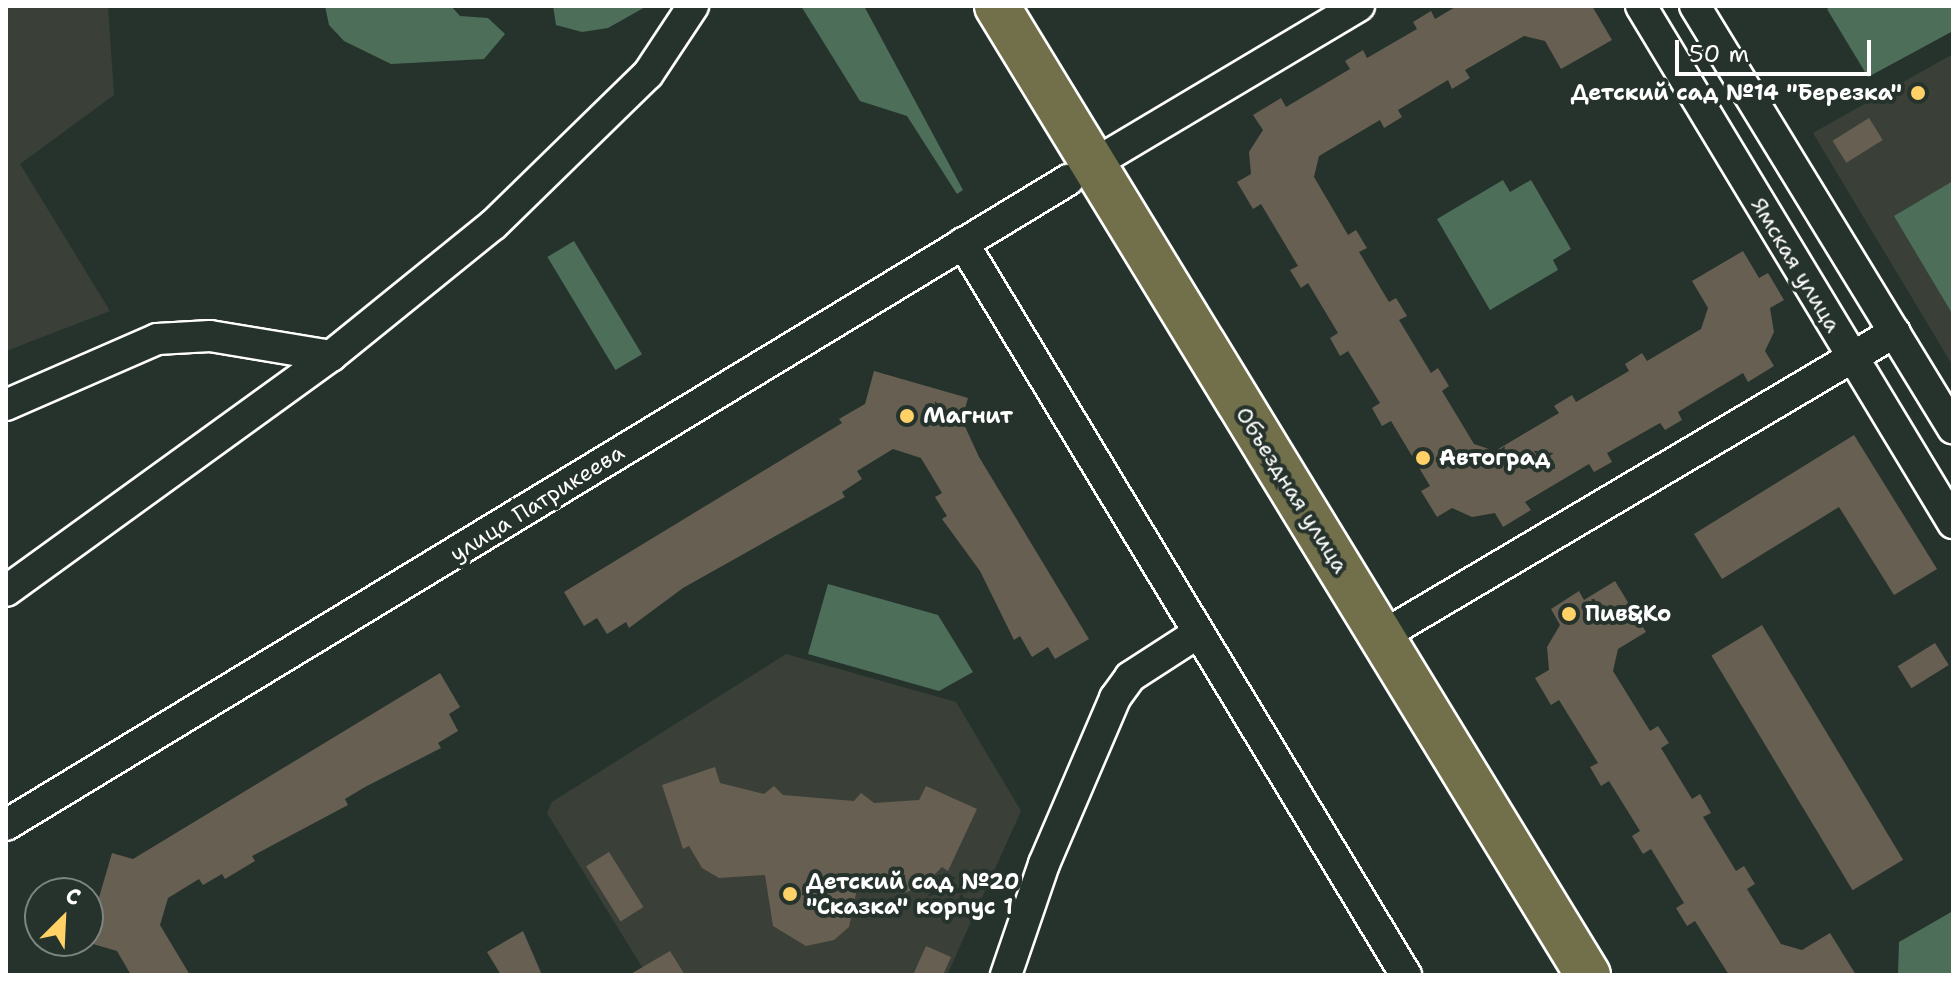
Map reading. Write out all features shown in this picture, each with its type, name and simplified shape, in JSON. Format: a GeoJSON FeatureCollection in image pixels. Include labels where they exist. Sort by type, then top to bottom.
{"type":"FeatureCollection","features":[{"type":"Feature","properties":{"kind":"main road","name":"Объездная улица"},"geometry":{"type":"LineString","coordinates":[[963,6],[1080,173],[1369,644],[1588,975]]}},
{"type":"Feature","properties":{"kind":"main road","name":"Объездная улица"},"geometry":{"type":"LineString","coordinates":[[997,6],[1080,173]]}},
{"type":"Feature","properties":{"kind":"main road","name":"Объездная улица"},"geometry":{"type":"LineString","coordinates":[[1369,644],[1553,975]]}},
{"type":"Feature","properties":{"kind":"street"},"geometry":{"type":"LineString","coordinates":[[6,591],[331,356],[545,178],[670,49],[693,6]]}},
{"type":"Feature","properties":{"kind":"street","name":"улица Патрикеева"},"geometry":{"type":"LineString","coordinates":[[6,825],[1359,6]]}},
{"type":"Feature","properties":{"kind":"street","name":"Ямская улица"},"geometry":{"type":"LineString","coordinates":[[1641,6],[1953,523]]}},
{"type":"Feature","properties":{"kind":"street"},"geometry":{"type":"LineString","coordinates":[[1695,6],[1953,428]]}},
{"type":"Feature","properties":{"kind":"street"},"geometry":{"type":"LineString","coordinates":[[963,243],[1406,975]]}},
{"type":"Feature","properties":{"kind":"street"},"geometry":{"type":"LineString","coordinates":[[1369,644],[1895,332]]}},
{"type":"Feature","properties":{"kind":"street"},"geometry":{"type":"LineString","coordinates":[[6,405],[157,339],[210,336],[331,356]]}},
{"type":"Feature","properties":{"kind":"street"},"geometry":{"type":"LineString","coordinates":[[1006,975],[1044,864],[1115,698],[1130,677],[1198,633]]}},
{"type":"Feature","properties":{"kind":"shaded area"},"geometry":{"type":"Polygon","coordinates":[[[6,6],[108,6],[114,95],[20,164],[110,311],[6,351],[6,6]]]}},
{"type":"Feature","properties":{"kind":"shaded area"},"geometry":{"type":"Polygon","coordinates":[[[1953,54],[1953,366],[1813,133],[1953,54]]]}},
{"type":"Feature","properties":{"kind":"shaded area","name":"Детский сад №20 \"Сказка\" корпус 1"},"geometry":{"type":"Polygon","coordinates":[[[786,654],[956,702],[1021,811],[947,975],[647,975],[547,813],[552,802],[786,654]]]}},
{"type":"Feature","properties":{"kind":"green space"},"geometry":{"type":"Polygon","coordinates":[[[325,6],[451,6],[460,16],[488,18],[505,34],[484,59],[391,64],[344,41],[329,25],[325,6]]]}},
{"type":"Feature","properties":{"kind":"green space"},"geometry":{"type":"Polygon","coordinates":[[[553,6],[647,6],[608,28],[582,32],[556,25],[553,6]]]}},
{"type":"Feature","properties":{"kind":"green space"},"geometry":{"type":"Polygon","coordinates":[[[801,6],[864,6],[963,190],[957,194],[907,116],[860,101],[801,6]]]}},
{"type":"Feature","properties":{"kind":"green space"},"geometry":{"type":"Polygon","coordinates":[[[1832,6],[1953,6],[1953,31],[1868,77],[1827,9],[1832,6]]]}},
{"type":"Feature","properties":{"kind":"green space"},"geometry":{"type":"Polygon","coordinates":[[[1503,180],[1510,192],[1531,180],[1571,249],[1553,260],[1558,270],[1490,310],[1437,219],[1503,180]]]}},
{"type":"Feature","properties":{"kind":"green space"},"geometry":{"type":"Polygon","coordinates":[[[1953,181],[1953,315],[1894,216],[1953,181]]]}},
{"type":"Feature","properties":{"kind":"green space"},"geometry":{"type":"Polygon","coordinates":[[[574,241],[642,354],[615,370],[547,257],[574,241]]]}},
{"type":"Feature","properties":{"kind":"green space"},"geometry":{"type":"Polygon","coordinates":[[[828,584],[938,615],[973,672],[939,691],[808,654],[828,584]]]}},
{"type":"Feature","properties":{"kind":"green space"},"geometry":{"type":"Polygon","coordinates":[[[1953,911],[1953,975],[1898,975],[1899,942],[1953,911]]]}},
{"type":"Feature","properties":{"kind":"building"},"geometry":{"type":"Polygon","coordinates":[[[1457,6],[1592,6],[1612,40],[1561,69],[1545,41],[1524,36],[1465,70],[1470,78],[1452,89],[1448,80],[1398,110],[1402,117],[1384,128],[1380,120],[1319,156],[1314,177],[1348,235],[1356,230],[1367,248],[1359,252],[1389,302],[1396,298],[1407,316],[1399,320],[1431,373],[1438,368],[1449,386],[1442,391],[1474,444],[1495,451],[1559,413],[1554,406],[1572,395],[1576,402],[1629,371],[1625,364],[1642,353],[1647,361],[1701,329],[1708,308],[1692,281],[1743,251],[1759,278],[1768,273],[1784,300],[1770,308],[1774,332],[1765,351],[1774,366],[1748,382],[1743,373],[1678,412],[1682,420],[1665,430],[1660,423],[1607,453],[1612,462],[1594,472],[1589,464],[1525,502],[1531,510],[1503,527],[1495,513],[1472,517],[1452,508],[1437,517],[1421,491],[1430,486],[1391,421],[1382,426],[1372,408],[1380,403],[1348,351],[1340,356],[1330,338],[1338,333],[1308,283],[1301,288],[1290,270],[1298,266],[1261,204],[1253,209],[1237,182],[1251,174],[1249,152],[1263,130],[1253,115],[1281,98],[1286,107],[1350,69],[1345,61],[1363,50],[1367,58],[1417,29],[1413,22],[1431,11],[1435,19],[1457,6]]]}},
{"type":"Feature","properties":{"kind":"building"},"geometry":{"type":"Polygon","coordinates":[[[1869,118],[1883,140],[1846,163],[1833,141],[1869,118]]]}},
{"type":"Feature","properties":{"kind":"building"},"geometry":{"type":"Polygon","coordinates":[[[874,371],[968,398],[962,420],[979,457],[1089,639],[1055,659],[1048,647],[1032,657],[1020,636],[1014,640],[980,571],[942,519],[947,516],[935,497],[942,493],[921,458],[893,449],[857,471],[862,479],[842,492],[845,497],[683,588],[629,628],[626,622],[607,634],[597,618],[584,626],[564,592],[842,423],[839,419],[865,404],[874,371]]]}},
{"type":"Feature","properties":{"kind":"building"},"geometry":{"type":"Polygon","coordinates":[[[1854,435],[1937,569],[1894,595],[1839,507],[1722,579],[1694,534],[1854,435]]]}},
{"type":"Feature","properties":{"kind":"building"},"geometry":{"type":"Polygon","coordinates":[[[1615,581],[1646,632],[1618,649],[1613,671],[1650,731],[1658,726],[1669,743],[1661,748],[1692,799],[1700,794],[1711,813],[1703,817],[1736,871],[1744,866],[1755,884],[1747,889],[1781,944],[1802,950],[1830,933],[1856,975],[1729,975],[1695,921],[1687,926],[1676,908],[1684,903],[1651,849],[1643,854],[1632,836],[1640,831],[1609,781],[1601,786],[1590,767],[1598,763],[1559,700],[1551,705],[1535,678],[1549,670],[1547,647],[1560,625],[1551,609],[1579,591],[1584,600],[1615,581]]]}},
{"type":"Feature","properties":{"kind":"building"},"geometry":{"type":"Polygon","coordinates":[[[1762,625],[1903,860],[1853,890],[1711,655],[1762,625]]]}},
{"type":"Feature","properties":{"kind":"building"},"geometry":{"type":"Polygon","coordinates":[[[1935,643],[1949,665],[1911,688],[1898,666],[1935,643]]]}},
{"type":"Feature","properties":{"kind":"building"},"geometry":{"type":"Polygon","coordinates":[[[440,673],[460,707],[449,714],[458,731],[438,743],[441,748],[345,799],[348,805],[252,856],[255,861],[225,879],[222,874],[203,885],[199,879],[168,898],[160,925],[190,975],[131,975],[117,951],[104,947],[104,880],[112,853],[133,859],[440,673]]]}},
{"type":"Feature","properties":{"kind":"building"},"geometry":{"type":"Polygon","coordinates":[[[715,767],[720,783],[764,794],[774,786],[783,795],[854,801],[861,793],[874,803],[919,800],[926,786],[977,809],[948,871],[942,867],[922,887],[903,893],[859,879],[849,927],[834,940],[806,946],[773,926],[765,875],[719,878],[702,868],[689,846],[683,849],[662,785],[715,767]]]}},
{"type":"Feature","properties":{"kind":"building"},"geometry":{"type":"Polygon","coordinates":[[[609,852],[643,907],[621,921],[586,866],[609,852]]]}},
{"type":"Feature","properties":{"kind":"building"},"geometry":{"type":"Polygon","coordinates":[[[523,931],[542,975],[501,975],[487,952],[523,931]]]}},
{"type":"Feature","properties":{"kind":"building"},"geometry":{"type":"Polygon","coordinates":[[[926,946],[951,957],[943,975],[913,975],[926,946]]]}},
{"type":"Feature","properties":{"kind":"building"},"geometry":{"type":"Polygon","coordinates":[[[670,951],[685,975],[629,975],[670,951]]]}},
{"type":"Feature","properties":{"kind":"place","name":"Детский сад №14 \"Березка\""},"geometry":{"type":"Point","coordinates":[1918,93]}},
{"type":"Feature","properties":{"kind":"place","name":"Магнит"},"geometry":{"type":"Point","coordinates":[907,416]}},
{"type":"Feature","properties":{"kind":"place","name":"Автоград"},"geometry":{"type":"Point","coordinates":[1423,458]}},
{"type":"Feature","properties":{"kind":"place","name":"Пив&Ко"},"geometry":{"type":"Point","coordinates":[1569,614]}},
{"type":"Feature","properties":{"kind":"place","name":"Детский сад №20 \"Сказка\" корпус 1"},"geometry":{"type":"Point","coordinates":[790,894]}}]}
